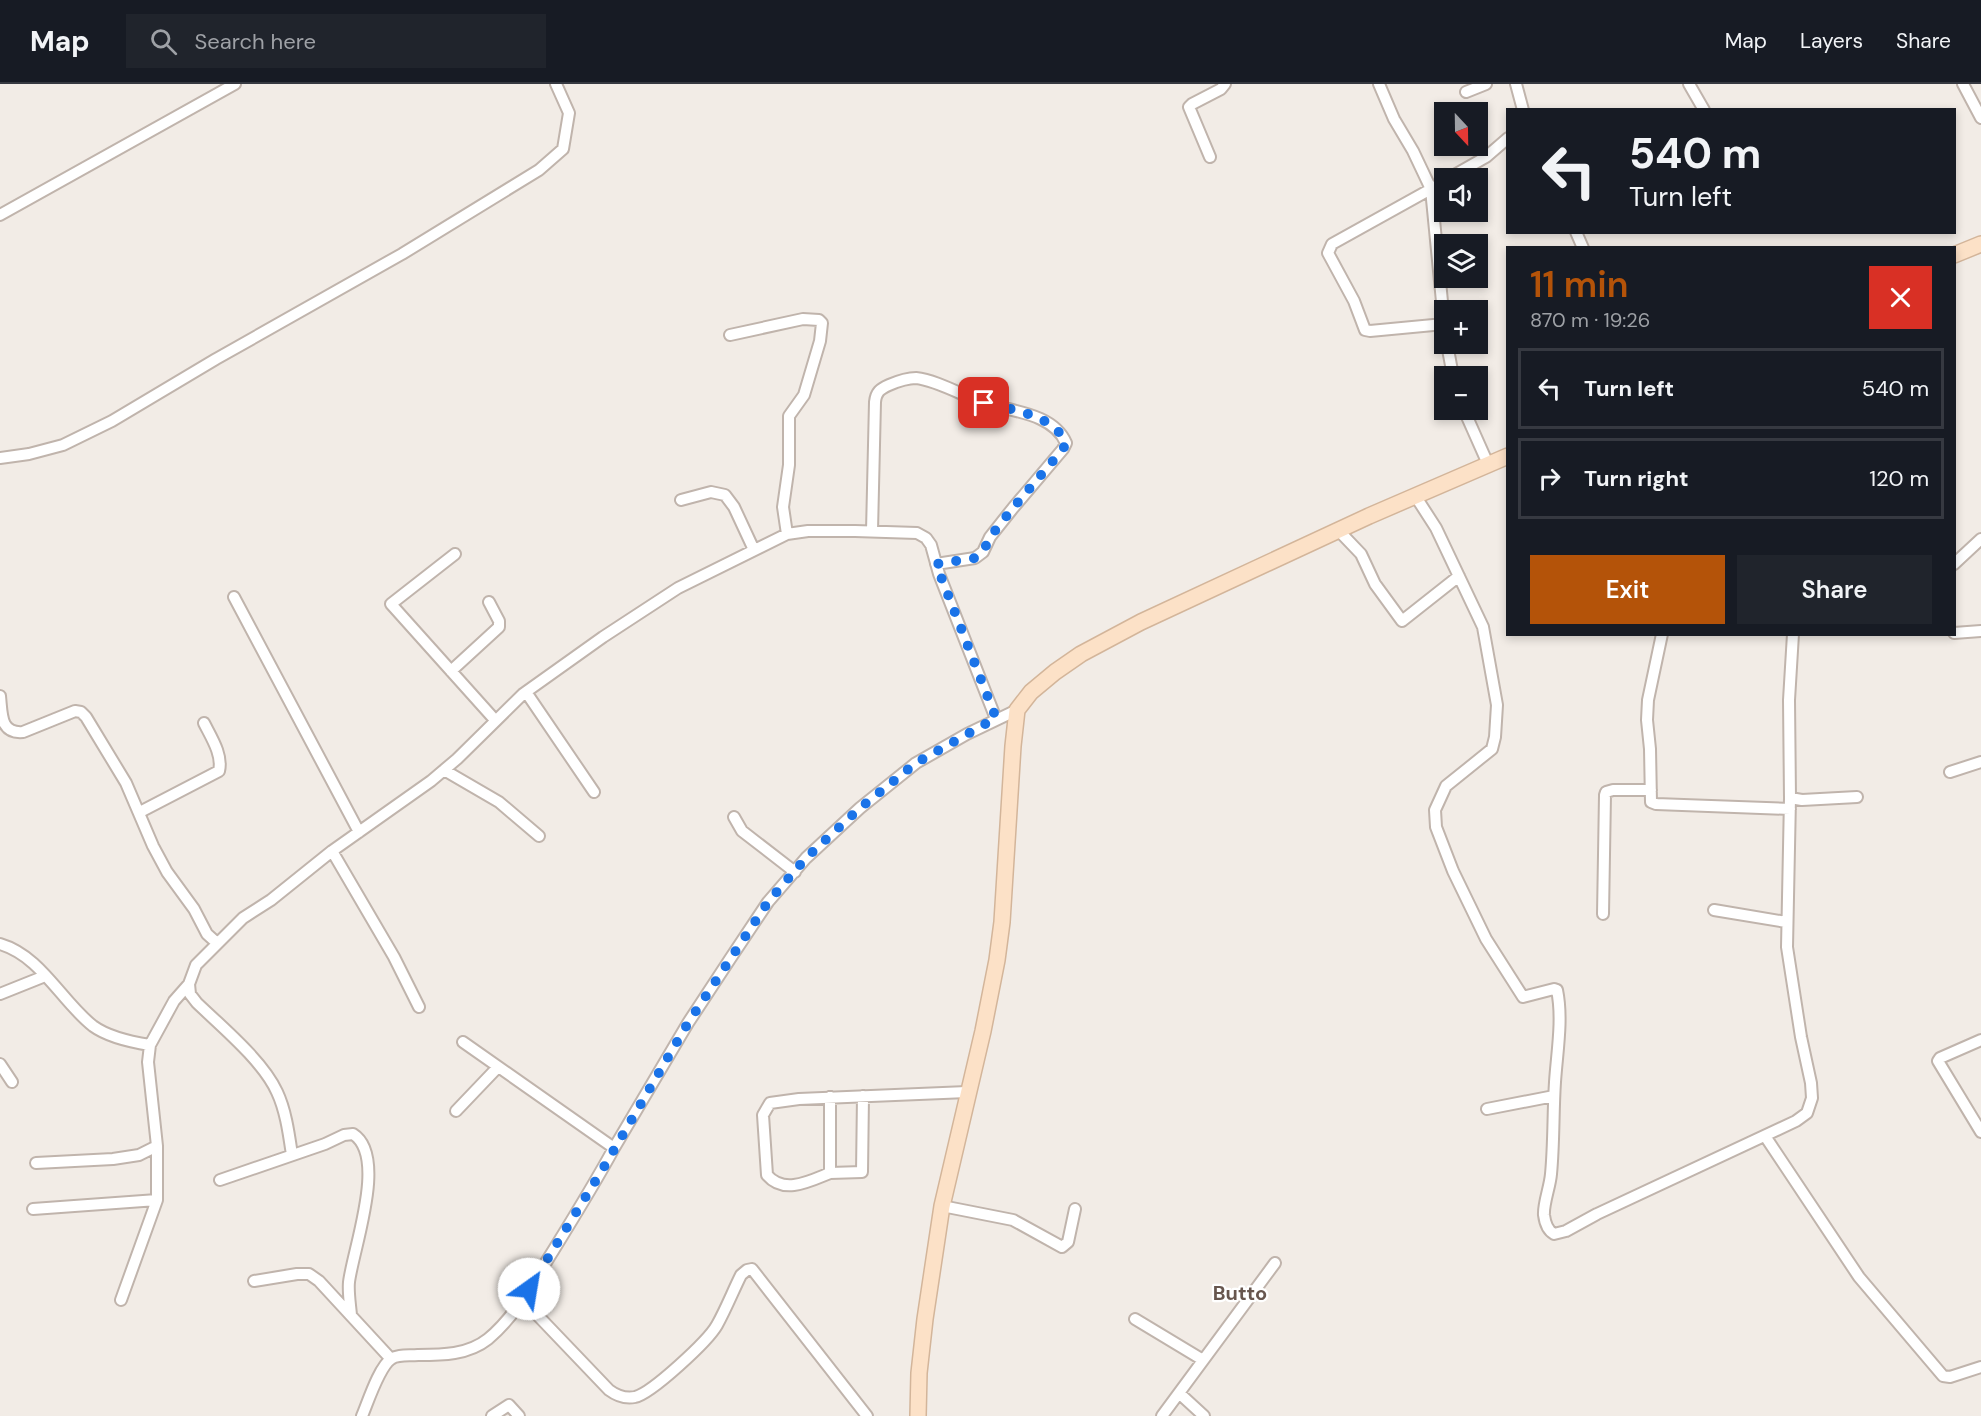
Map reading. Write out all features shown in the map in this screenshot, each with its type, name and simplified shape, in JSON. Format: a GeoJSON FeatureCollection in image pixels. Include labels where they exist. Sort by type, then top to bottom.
{"type":"FeatureCollection","features":[{"type":"Feature","properties":{"kind":"street"},"geometry":{"type":"LineString","coordinates":[[0,215],[235,84]]}},
{"type":"Feature","properties":{"kind":"street"},"geometry":{"type":"LineString","coordinates":[[0,458],[29,454],[63,445],[112,421],[216,359],[402,254],[539,170],[563,149],[569,113],[556,84]]}},
{"type":"Feature","properties":{"kind":"street"},"geometry":{"type":"LineString","coordinates":[[1210,157],[1189,107],[1221,89],[1225,84]]}},
{"type":"Feature","properties":{"kind":"street"},"geometry":{"type":"LineString","coordinates":[[1379,84],[1394,119],[1413,151],[1431,189],[1442,300]]}},
{"type":"Feature","properties":{"kind":"street"},"geometry":{"type":"LineString","coordinates":[[1466,92],[1486,84]]}},
{"type":"Feature","properties":{"kind":"street"},"geometry":{"type":"LineString","coordinates":[[1516,84],[1524,108]]}},
{"type":"Feature","properties":{"kind":"street"},"geometry":{"type":"LineString","coordinates":[[1689,84],[1703,108]]}},
{"type":"Feature","properties":{"kind":"street"},"geometry":{"type":"LineString","coordinates":[[1963,84],[1981,118]]}},
{"type":"Feature","properties":{"kind":"street"},"geometry":{"type":"LineString","coordinates":[[1467,168],[1486,157],[1506,140]]}},
{"type":"Feature","properties":{"kind":"street"},"geometry":{"type":"LineString","coordinates":[[1434,187],[1332,244],[1328,249],[1354,301],[1365,330],[1434,324]]}},
{"type":"Feature","properties":{"kind":"street"},"geometry":{"type":"LineString","coordinates":[[1956,254],[1981,244]]}},
{"type":"Feature","properties":{"kind":"street"},"geometry":{"type":"LineString","coordinates":[[730,335],[803,319],[819,320],[822,323],[820,341],[804,395],[789,417],[789,465],[783,507],[787,534]]}},
{"type":"Feature","properties":{"kind":"street"},"geometry":{"type":"LineString","coordinates":[[872,531],[875,402],[881,389],[916,378],[984,403],[1016,409],[1032,415],[1063,436],[1066,443],[1063,449],[990,537],[983,552],[975,558],[936,564]]}},
{"type":"Feature","properties":{"kind":"street"},"geometry":{"type":"LineString","coordinates":[[1468,420],[1488,464]]}},
{"type":"Feature","properties":{"kind":"street"},"geometry":{"type":"LineString","coordinates":[[362,1416],[382,1371],[392,1359],[400,1356],[445,1355],[477,1347],[500,1327],[522,1299],[688,1023],[768,902],[860,808],[916,763],[996,718],[1017,710],[1031,692],[1081,654],[1141,622],[1506,457]]}},
{"type":"Feature","properties":{"kind":"street"},"geometry":{"type":"LineString","coordinates":[[681,500],[711,492],[724,495],[734,507],[754,550]]}},
{"type":"Feature","properties":{"kind":"street"},"geometry":{"type":"LineString","coordinates":[[1416,497],[1436,528],[1475,608],[1488,646],[1497,705],[1496,737],[1492,749],[1446,786],[1435,810],[1436,827],[1453,871],[1486,939],[1523,997],[1557,990],[1560,1014],[1550,1190],[1544,1215],[1547,1228],[1554,1234],[1566,1231],[1597,1214],[1803,1118],[1809,1108],[1812,1098],[1811,1083],[1788,959],[1786,922],[1790,804],[1789,700],[1793,636]]}},
{"type":"Feature","properties":{"kind":"street"},"geometry":{"type":"LineString","coordinates":[[121,1300],[157,1200],[157,1146],[150,1099],[148,1062],[150,1045],[174,1001],[189,984],[196,965],[243,918],[271,900],[332,851],[444,770],[526,692],[603,637],[678,588],[787,534],[808,531],[917,533],[926,538],[931,545],[936,564],[996,718]]}},
{"type":"Feature","properties":{"kind":"street"},"geometry":{"type":"LineString","coordinates":[[1339,531],[1360,554],[1375,584],[1402,621],[1459,576]]}},
{"type":"Feature","properties":{"kind":"street"},"geometry":{"type":"LineString","coordinates":[[1956,562],[1981,539]]}},
{"type":"Feature","properties":{"kind":"street"},"geometry":{"type":"LineString","coordinates":[[455,554],[391,604],[495,720]]}},
{"type":"Feature","properties":{"kind":"street"},"geometry":{"type":"LineString","coordinates":[[234,597],[359,832]]}},
{"type":"Feature","properties":{"kind":"street"},"geometry":{"type":"LineString","coordinates":[[451,671],[499,627],[499,621],[489,602]]}},
{"type":"Feature","properties":{"kind":"street"},"geometry":{"type":"LineString","coordinates":[[1956,633],[1981,632]]}},
{"type":"Feature","properties":{"kind":"street"},"geometry":{"type":"LineString","coordinates":[[1662,636],[1648,700],[1650,800],[1656,804],[1790,804],[1802,800],[1857,797]]}},
{"type":"Feature","properties":{"kind":"street"},"geometry":{"type":"LineString","coordinates":[[526,692],[594,792]]}},
{"type":"Feature","properties":{"kind":"street"},"geometry":{"type":"LineString","coordinates":[[0,696],[4,725],[14,733],[23,732],[66,713],[81,712],[119,771],[167,872],[194,909],[207,934],[217,943]]}},
{"type":"Feature","properties":{"kind":"street"},"geometry":{"type":"LineString","coordinates":[[918,1416],[919,1372],[925,1319],[942,1206],[983,1031],[997,960],[1002,922],[1017,710]]}},
{"type":"Feature","properties":{"kind":"street"},"geometry":{"type":"LineString","coordinates":[[140,812],[219,771],[221,764],[217,749],[204,723]]}},
{"type":"Feature","properties":{"kind":"street"},"geometry":{"type":"LineString","coordinates":[[1950,772],[1981,762]]}},
{"type":"Feature","properties":{"kind":"street"},"geometry":{"type":"LineString","coordinates":[[444,770],[500,802],[539,836]]}},
{"type":"Feature","properties":{"kind":"street"},"geometry":{"type":"LineString","coordinates":[[1603,914],[1606,792],[1651,790]]}},
{"type":"Feature","properties":{"kind":"street"},"geometry":{"type":"LineString","coordinates":[[734,817],[742,831],[795,872]]}},
{"type":"Feature","properties":{"kind":"street"},"geometry":{"type":"LineString","coordinates":[[332,851],[394,957],[419,1007]]}},
{"type":"Feature","properties":{"kind":"street"},"geometry":{"type":"LineString","coordinates":[[1714,910],[1786,922]]}},
{"type":"Feature","properties":{"kind":"street"},"geometry":{"type":"LineString","coordinates":[[0,944],[20,952],[95,1028],[129,1042],[150,1045]]}},
{"type":"Feature","properties":{"kind":"street"},"geometry":{"type":"LineString","coordinates":[[0,994],[45,976]]}},
{"type":"Feature","properties":{"kind":"street"},"geometry":{"type":"LineString","coordinates":[[189,984],[190,994],[197,1003],[266,1072],[284,1112],[292,1155]]}},
{"type":"Feature","properties":{"kind":"street"},"geometry":{"type":"LineString","coordinates":[[1981,1040],[1940,1058],[1938,1061],[1981,1132]]}},
{"type":"Feature","properties":{"kind":"street"},"geometry":{"type":"LineString","coordinates":[[463,1042],[614,1148]]}},
{"type":"Feature","properties":{"kind":"street"},"geometry":{"type":"LineString","coordinates":[[0,1064],[12,1082]]}},
{"type":"Feature","properties":{"kind":"street"},"geometry":{"type":"LineString","coordinates":[[456,1111],[498,1067]]}},
{"type":"Feature","properties":{"kind":"street"},"geometry":{"type":"LineString","coordinates":[[863,1096],[862,1173],[830,1173],[803,1184],[793,1185],[780,1185],[766,1175],[763,1116],[770,1103],[830,1097],[967,1092]]}},
{"type":"Feature","properties":{"kind":"street"},"geometry":{"type":"LineString","coordinates":[[1487,1109],[1554,1096]]}},
{"type":"Feature","properties":{"kind":"street"},"geometry":{"type":"LineString","coordinates":[[830,1097],[830,1173]]}},
{"type":"Feature","properties":{"kind":"street"},"geometry":{"type":"LineString","coordinates":[[220,1180],[344,1135],[358,1136],[369,1170],[370,1184],[349,1283],[351,1315]]}},
{"type":"Feature","properties":{"kind":"street"},"geometry":{"type":"LineString","coordinates":[[1765,1136],[1859,1277],[1942,1376],[1950,1377],[1981,1367]]}},
{"type":"Feature","properties":{"kind":"street"},"geometry":{"type":"LineString","coordinates":[[36,1163],[112,1159],[139,1155],[157,1146]]}},
{"type":"Feature","properties":{"kind":"street"},"geometry":{"type":"LineString","coordinates":[[33,1209],[157,1200]]}},
{"type":"Feature","properties":{"kind":"street"},"geometry":{"type":"LineString","coordinates":[[942,1206],[1013,1220],[1062,1247],[1068,1242],[1075,1209]]}},
{"type":"Feature","properties":{"kind":"street"},"geometry":{"type":"LineString","coordinates":[[1161,1416],[1275,1263]]}},
{"type":"Feature","properties":{"kind":"street"},"geometry":{"type":"LineString","coordinates":[[522,1299],[609,1390],[617,1396],[636,1397],[705,1341],[717,1325],[741,1275],[752,1269],[867,1416]]}},
{"type":"Feature","properties":{"kind":"street"},"geometry":{"type":"LineString","coordinates":[[254,1281],[309,1274],[319,1281],[392,1359]]}},
{"type":"Feature","properties":{"kind":"street"},"geometry":{"type":"LineString","coordinates":[[1135,1319],[1203,1360]]}},
{"type":"Feature","properties":{"kind":"street"},"geometry":{"type":"LineString","coordinates":[[1179,1393],[1204,1416]]}},
{"type":"Feature","properties":{"kind":"street"},"geometry":{"type":"LineString","coordinates":[[492,1416],[509,1405],[519,1416]]}},
{"type":"Feature","properties":{"kind":"district","name":"Butto"},"geometry":{"type":"Point","coordinates":[1240,1293]}},
{"type":"Feature","properties":{"kind":"route"},"geometry":{"type":"LineString","coordinates":[[529,1289],[688,1023],[768,902],[806,858],[860,808],[916,763],[996,718],[936,564],[975,558],[983,552],[990,537],[1066,443],[1063,436],[1055,429],[1032,415],[1016,409],[984,403]]}}]}
